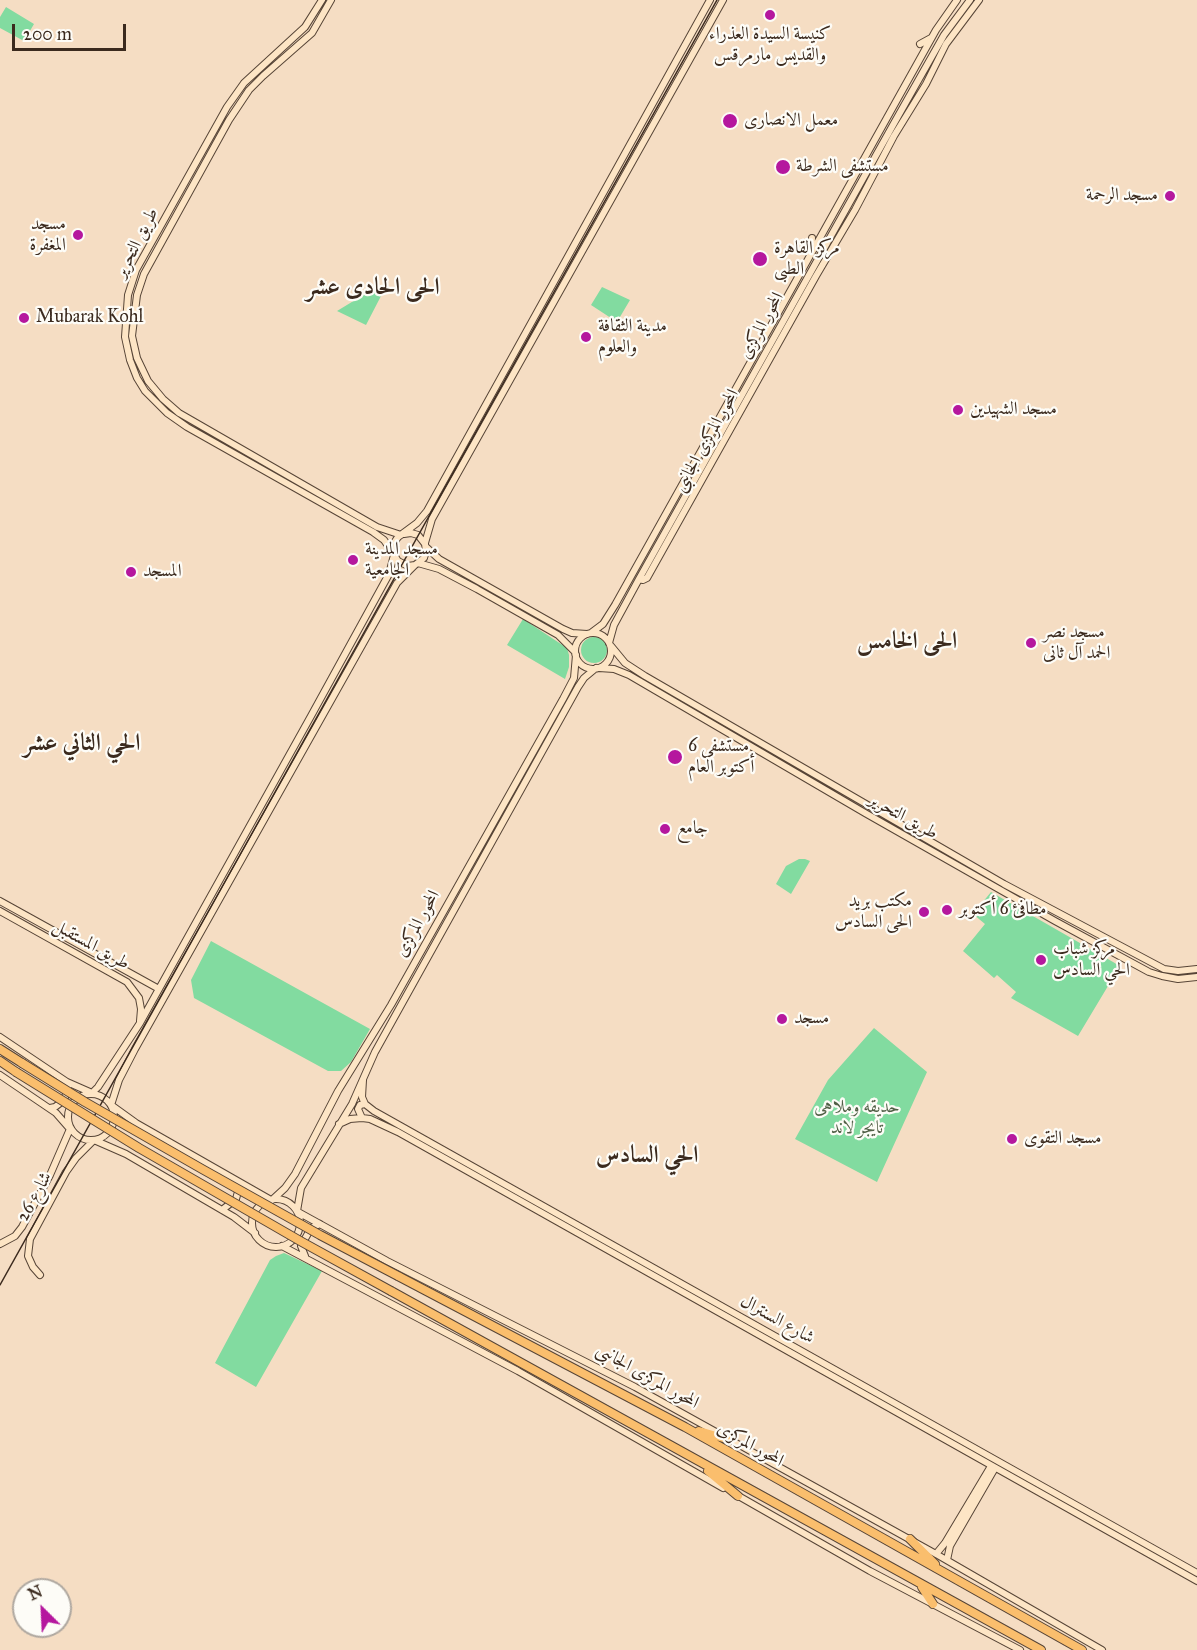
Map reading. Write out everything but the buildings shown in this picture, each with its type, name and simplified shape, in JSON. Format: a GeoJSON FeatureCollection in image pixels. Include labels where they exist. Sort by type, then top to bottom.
{"type":"FeatureCollection","features":[{"type":"Feature","properties":{"kind":"highway","name":"المحور المركزى"},"geometry":{"type":"LineString","coordinates":[[0,1048],[85,1102],[212,1175],[685,1427],[1083,1650]]}},
{"type":"Feature","properties":{"kind":"highway"},"geometry":{"type":"LineString","coordinates":[[0,1061],[139,1148],[302,1242],[1041,1650]]}},
{"type":"Feature","properties":{"kind":"highway"},"geometry":{"type":"LineString","coordinates":[[685,1427],[730,1440]]}},
{"type":"Feature","properties":{"kind":"highway"},"geometry":{"type":"LineString","coordinates":[[694,1459],[738,1496]]}},
{"type":"Feature","properties":{"kind":"highway"},"geometry":{"type":"LineString","coordinates":[[910,1539],[942,1571]]}},
{"type":"Feature","properties":{"kind":"highway"},"geometry":{"type":"LineString","coordinates":[[920,1585],[933,1604]]}},
{"type":"Feature","properties":{"kind":"main road","name":"طريق التحرير"},"geometry":{"type":"LineString","coordinates":[[322,0],[305,27],[282,45],[234,95],[142,259],[128,294],[125,325],[126,348],[141,385],[150,397],[173,418],[373,532],[384,540],[394,554]]}},
{"type":"Feature","properties":{"kind":"main road","name":"طريق التحرير"},"geometry":{"type":"LineString","coordinates":[[332,0],[312,33],[263,76],[242,101],[220,136],[170,233],[140,283],[133,325],[134,347],[141,367],[152,387],[172,407],[192,421],[377,527],[402,534]]}},
{"type":"Feature","properties":{"kind":"main road"},"geometry":{"type":"LineString","coordinates":[[70,1129],[68,1120],[70,1106],[80,1096],[92,1094],[140,1023],[234,848],[382,581],[392,567],[394,543],[427,511],[518,340],[710,0]]}},
{"type":"Feature","properties":{"kind":"main road"},"geometry":{"type":"LineString","coordinates":[[94,1140],[104,1136],[111,1127],[114,1116],[111,1105],[119,1080],[138,1043],[255,836],[337,698],[397,583],[425,555],[432,519],[655,122],[677,89],[723,0]]}},
{"type":"Feature","properties":{"kind":"main road","name":"المحور المركزى"},"geometry":{"type":"LineString","coordinates":[[589,634],[605,621],[626,585],[713,422],[764,338],[766,328],[812,254],[825,222],[932,37],[957,0]]}},
{"type":"Feature","properties":{"kind":"main road","name":"المحور المركزى"},"geometry":{"type":"LineString","coordinates":[[702,475],[724,428],[762,358],[930,58],[953,20],[970,0]]}},
{"type":"Feature","properties":{"kind":"main road","name":"المحور المركزى الجانبى"},"geometry":{"type":"LineString","coordinates":[[633,589],[639,579],[647,578],[702,475],[848,222],[946,44],[979,0]]}},
{"type":"Feature","properties":{"kind":"main road"},"geometry":{"type":"LineString","coordinates":[[920,44],[932,37]]}},
{"type":"Feature","properties":{"kind":"main road"},"geometry":{"type":"LineString","coordinates":[[926,84],[930,58]]}},
{"type":"Feature","properties":{"kind":"main road"},"geometry":{"type":"LineString","coordinates":[[645,116],[655,122]]}},
{"type":"Feature","properties":{"kind":"main road"},"geometry":{"type":"LineString","coordinates":[[836,227],[848,222]]}},
{"type":"Feature","properties":{"kind":"main road"},"geometry":{"type":"LineString","coordinates":[[812,238],[812,254]]}},
{"type":"Feature","properties":{"kind":"main road"},"geometry":{"type":"LineString","coordinates":[[764,338],[768,342],[775,337]]}},
{"type":"Feature","properties":{"kind":"main road"},"geometry":{"type":"LineString","coordinates":[[751,360],[758,354],[762,358]]}},
{"type":"Feature","properties":{"kind":"main road"},"geometry":{"type":"LineString","coordinates":[[713,422],[724,428]]}},
{"type":"Feature","properties":{"kind":"main road"},"geometry":{"type":"LineString","coordinates":[[659,510],[661,522]]}},
{"type":"Feature","properties":{"kind":"main road"},"geometry":{"type":"LineString","coordinates":[[402,534],[418,535],[439,560],[558,635],[576,653],[584,666],[598,668],[608,661],[611,654],[613,629],[633,589],[629,589],[626,585]]}},
{"type":"Feature","properties":{"kind":"main road"},"geometry":{"type":"LineString","coordinates":[[394,554],[404,565],[417,564],[444,571],[479,586],[563,629],[577,634],[602,635],[610,645]]}},
{"type":"Feature","properties":{"kind":"main road"},"geometry":{"type":"LineString","coordinates":[[576,653],[580,639],[589,634]]}},
{"type":"Feature","properties":{"kind":"main road","name":"طريق التحرير"},"geometry":{"type":"LineString","coordinates":[[610,645],[626,664],[868,807],[1052,909],[1171,970],[1197,969]]}},
{"type":"Feature","properties":{"kind":"main road","name":"المحور المركزى"},"geometry":{"type":"LineString","coordinates":[[272,1200],[295,1174],[338,1091],[372,1038],[464,874],[517,773],[572,683],[576,667],[576,653]]}},
{"type":"Feature","properties":{"kind":"main road"},"geometry":{"type":"LineString","coordinates":[[620,672],[621,666],[626,664]]}},
{"type":"Feature","properties":{"kind":"main road","name":"طريق التحرير"},"geometry":{"type":"LineString","coordinates":[[598,668],[620,672],[1136,967],[1178,979],[1197,977]]}},
{"type":"Feature","properties":{"kind":"main road","name":"المحور المركزى"},"geometry":{"type":"LineString","coordinates":[[297,1212],[298,1197],[306,1179],[352,1104],[375,1052],[578,687],[588,675],[598,668]]}},
{"type":"Feature","properties":{"kind":"main road"},"geometry":{"type":"LineString","coordinates":[[717,734],[726,734]]}},
{"type":"Feature","properties":{"kind":"main road"},"geometry":{"type":"LineString","coordinates":[[801,783],[810,782]]}},
{"type":"Feature","properties":{"kind":"main road"},"geometry":{"type":"LineString","coordinates":[[851,806],[855,805],[856,800]]}},
{"type":"Feature","properties":{"kind":"main road"},"geometry":{"type":"LineString","coordinates":[[865,813],[868,807]]}},
{"type":"Feature","properties":{"kind":"main road"},"geometry":{"type":"LineString","coordinates":[[255,836],[262,839]]}},
{"type":"Feature","properties":{"kind":"main road"},"geometry":{"type":"LineString","coordinates":[[464,874],[467,878],[472,879]]}},
{"type":"Feature","properties":{"kind":"main road"},"geometry":{"type":"LineString","coordinates":[[455,890],[460,890],[463,894]]}},
{"type":"Feature","properties":{"kind":"main road","name":"طريق المستقبل"},"geometry":{"type":"LineString","coordinates":[[0,901],[159,989]]}},
{"type":"Feature","properties":{"kind":"main road"},"geometry":{"type":"LineString","coordinates":[[1049,917],[1052,915],[1052,909]]}},
{"type":"Feature","properties":{"kind":"main road","name":"طريق المستقبل"},"geometry":{"type":"LineString","coordinates":[[0,911],[127,982],[139,998],[140,1023]]}},
{"type":"Feature","properties":{"kind":"main road"},"geometry":{"type":"LineString","coordinates":[[1062,924],[1061,919],[1066,916]]}},
{"type":"Feature","properties":{"kind":"main road"},"geometry":{"type":"LineString","coordinates":[[0,1037],[67,1082],[103,1097],[136,1123],[239,1183],[272,1200],[288,1203],[297,1212],[300,1221],[298,1233],[289,1243],[282,1246]]}},
{"type":"Feature","properties":{"kind":"main road"},"geometry":{"type":"LineString","coordinates":[[108,1072],[119,1080]]}},
{"type":"Feature","properties":{"kind":"main road"},"geometry":{"type":"LineString","coordinates":[[0,1075],[61,1116],[70,1129],[81,1138],[94,1140],[126,1154],[222,1210],[255,1233],[266,1244],[282,1246],[306,1257],[518,1371],[861,1566],[1020,1650]]}},
{"type":"Feature","properties":{"kind":"main road"},"geometry":{"type":"LineString","coordinates":[[339,1124],[350,1119],[362,1118],[358,1109],[360,1105],[365,1104],[361,1093],[363,1080]]}},
{"type":"Feature","properties":{"kind":"main road"},"geometry":{"type":"LineString","coordinates":[[50,1108],[64,1100],[67,1095],[67,1082]]}},
{"type":"Feature","properties":{"kind":"main road","name":"شارع السنترال"},"geometry":{"type":"LineString","coordinates":[[365,1104],[699,1295],[1197,1573]]}},
{"type":"Feature","properties":{"kind":"main road","name":"شارع السنترال"},"geometry":{"type":"LineString","coordinates":[[362,1118],[370,1119],[398,1132],[1197,1581]]}},
{"type":"Feature","properties":{"kind":"main road","name":"شارع 26"},"geometry":{"type":"LineString","coordinates":[[0,1244],[18,1233],[41,1194],[70,1129]]}},
{"type":"Feature","properties":{"kind":"main road","name":"شارع 26"},"geometry":{"type":"LineString","coordinates":[[40,1275],[30,1262],[28,1246],[31,1236],[68,1168],[94,1140]]}},
{"type":"Feature","properties":{"kind":"main road"},"geometry":{"type":"LineString","coordinates":[[295,1174],[306,1179]]}},
{"type":"Feature","properties":{"kind":"main road"},"geometry":{"type":"LineString","coordinates":[[222,1210],[236,1199],[239,1183]]}},
{"type":"Feature","properties":{"kind":"main road"},"geometry":{"type":"LineString","coordinates":[[41,1194],[43,1201],[49,1201]]}},
{"type":"Feature","properties":{"kind":"main road"},"geometry":{"type":"LineString","coordinates":[[255,1233],[253,1222],[256,1211],[261,1205],[272,1200]]}},
{"type":"Feature","properties":{"kind":"main road","name":"المحور المركزى الجانبى"},"geometry":{"type":"LineString","coordinates":[[297,1212],[387,1261],[586,1361],[910,1539],[1102,1650]]}},
{"type":"Feature","properties":{"kind":"main road"},"geometry":{"type":"LineString","coordinates":[[306,1257],[302,1246],[311,1228],[320,1224]]}},
{"type":"Feature","properties":{"kind":"main road"},"geometry":{"type":"LineString","coordinates":[[936,1554],[993,1467]]}},
{"type":"Feature","properties":{"kind":"main road"},"geometry":{"type":"LineString","coordinates":[[947,1560],[950,1546],[993,1467]]}},
{"type":"Feature","properties":{"kind":"green space"},"geometry":{"type":"Polygon","coordinates":[[[6,7],[34,24],[24,41],[0,28],[0,17],[6,7]]]}},
{"type":"Feature","properties":{"kind":"green space"},"geometry":{"type":"Polygon","coordinates":[[[602,287],[630,300],[617,322],[591,305],[602,287]]]}},
{"type":"Feature","properties":{"kind":"green space"},"geometry":{"type":"Polygon","coordinates":[[[370,291],[381,296],[366,325],[337,311],[370,291]]]}},
{"type":"Feature","properties":{"kind":"green space"},"geometry":{"type":"Polygon","coordinates":[[[523,619],[567,648],[569,667],[565,679],[507,645],[523,619]]]}},
{"type":"Feature","properties":{"kind":"green space"},"geometry":{"type":"Polygon","coordinates":[[[594,637],[603,641],[607,650],[603,659],[594,663],[585,659],[581,650],[585,641],[594,637]]]}},
{"type":"Feature","properties":{"kind":"green space"},"geometry":{"type":"Polygon","coordinates":[[[799,859],[810,861],[791,894],[776,884],[786,866],[799,859]]]}},
{"type":"Feature","properties":{"kind":"green space","name":"مركز شباب الحي السادس"},"geometry":{"type":"Polygon","coordinates":[[[991,892],[1120,966],[1078,1036],[1011,998],[1016,992],[997,975],[994,978],[963,951],[985,924],[973,914],[991,892]]]}},
{"type":"Feature","properties":{"kind":"green space"},"geometry":{"type":"Polygon","coordinates":[[[211,941],[370,1029],[351,1062],[341,1071],[328,1071],[194,998],[191,980],[211,941]]]}},
{"type":"Feature","properties":{"kind":"green space","name":"حديقه وملاهى تايجر لاند"},"geometry":{"type":"Polygon","coordinates":[[[874,1028],[927,1072],[877,1182],[795,1139],[828,1080],[874,1028]]]}},
{"type":"Feature","properties":{"kind":"green space"},"geometry":{"type":"Polygon","coordinates":[[[284,1253],[322,1271],[256,1387],[215,1363],[270,1260],[284,1253]]]}},
{"type":"Feature","properties":{"kind":"railway"},"geometry":{"type":"LineString","coordinates":[[0,1285],[717,0]]}},
{"type":"Feature","properties":{"kind":"place","name":"كنيسة السيدة العذراء والقديس مارمرقس"},"geometry":{"type":"Point","coordinates":[770,15]}},
{"type":"Feature","properties":{"kind":"place","name":"معمل الانصارى"},"geometry":{"type":"Point","coordinates":[730,121]}},
{"type":"Feature","properties":{"kind":"place","name":"مستشفى الشرطة"},"geometry":{"type":"Point","coordinates":[783,167]}},
{"type":"Feature","properties":{"kind":"place","name":"مسجد الرحمة"},"geometry":{"type":"Point","coordinates":[1170,196]}},
{"type":"Feature","properties":{"kind":"place","name":"مسجد المغفرة"},"geometry":{"type":"Point","coordinates":[78,235]}},
{"type":"Feature","properties":{"kind":"place","name":"مركز القاهرة الطبى"},"geometry":{"type":"Point","coordinates":[760,259]}},
{"type":"Feature","properties":{"kind":"place","name":"Mubarak Kohl"},"geometry":{"type":"Point","coordinates":[24,318]}},
{"type":"Feature","properties":{"kind":"place","name":"مدينة الثقافة والعلوم"},"geometry":{"type":"Point","coordinates":[586,337]}},
{"type":"Feature","properties":{"kind":"place","name":"مسجد الشهيدين"},"geometry":{"type":"Point","coordinates":[958,410]}},
{"type":"Feature","properties":{"kind":"place","name":"مسجد المدينة الجامعية"},"geometry":{"type":"Point","coordinates":[353,560]}},
{"type":"Feature","properties":{"kind":"place","name":"المسجد"},"geometry":{"type":"Point","coordinates":[131,572]}},
{"type":"Feature","properties":{"kind":"place","name":"مسجد نصر الحمد آل ثانى"},"geometry":{"type":"Point","coordinates":[1031,643]}},
{"type":"Feature","properties":{"kind":"place","name":"مستشفى 6 أكتوبر العام"},"geometry":{"type":"Point","coordinates":[675,757]}},
{"type":"Feature","properties":{"kind":"place","name":"جامع"},"geometry":{"type":"Point","coordinates":[665,829]}},
{"type":"Feature","properties":{"kind":"place","name":"مطافئ 6 أكتوبر"},"geometry":{"type":"Point","coordinates":[947,910]}},
{"type":"Feature","properties":{"kind":"place","name":"مكتب بريد الحى السادس"},"geometry":{"type":"Point","coordinates":[924,912]}},
{"type":"Feature","properties":{"kind":"place","name":"مركز شباب الحي السادس"},"geometry":{"type":"Point","coordinates":[1041,960]}},
{"type":"Feature","properties":{"kind":"place","name":"مسجد"},"geometry":{"type":"Point","coordinates":[782,1019]}},
{"type":"Feature","properties":{"kind":"place","name":"مسجد التقوى"},"geometry":{"type":"Point","coordinates":[1012,1139]}},
{"type":"Feature","properties":{"kind":"district","name":"الحى الحادى عشر"},"geometry":{"type":"Point","coordinates":[373,288]}},
{"type":"Feature","properties":{"kind":"district","name":"الحى الخامس"},"geometry":{"type":"Point","coordinates":[907,642]}},
{"type":"Feature","properties":{"kind":"district","name":"الحي الثاني عشر"},"geometry":{"type":"Point","coordinates":[82,744]}},
{"type":"Feature","properties":{"kind":"district","name":"الحي السادس"},"geometry":{"type":"Point","coordinates":[647,1156]}}]}
